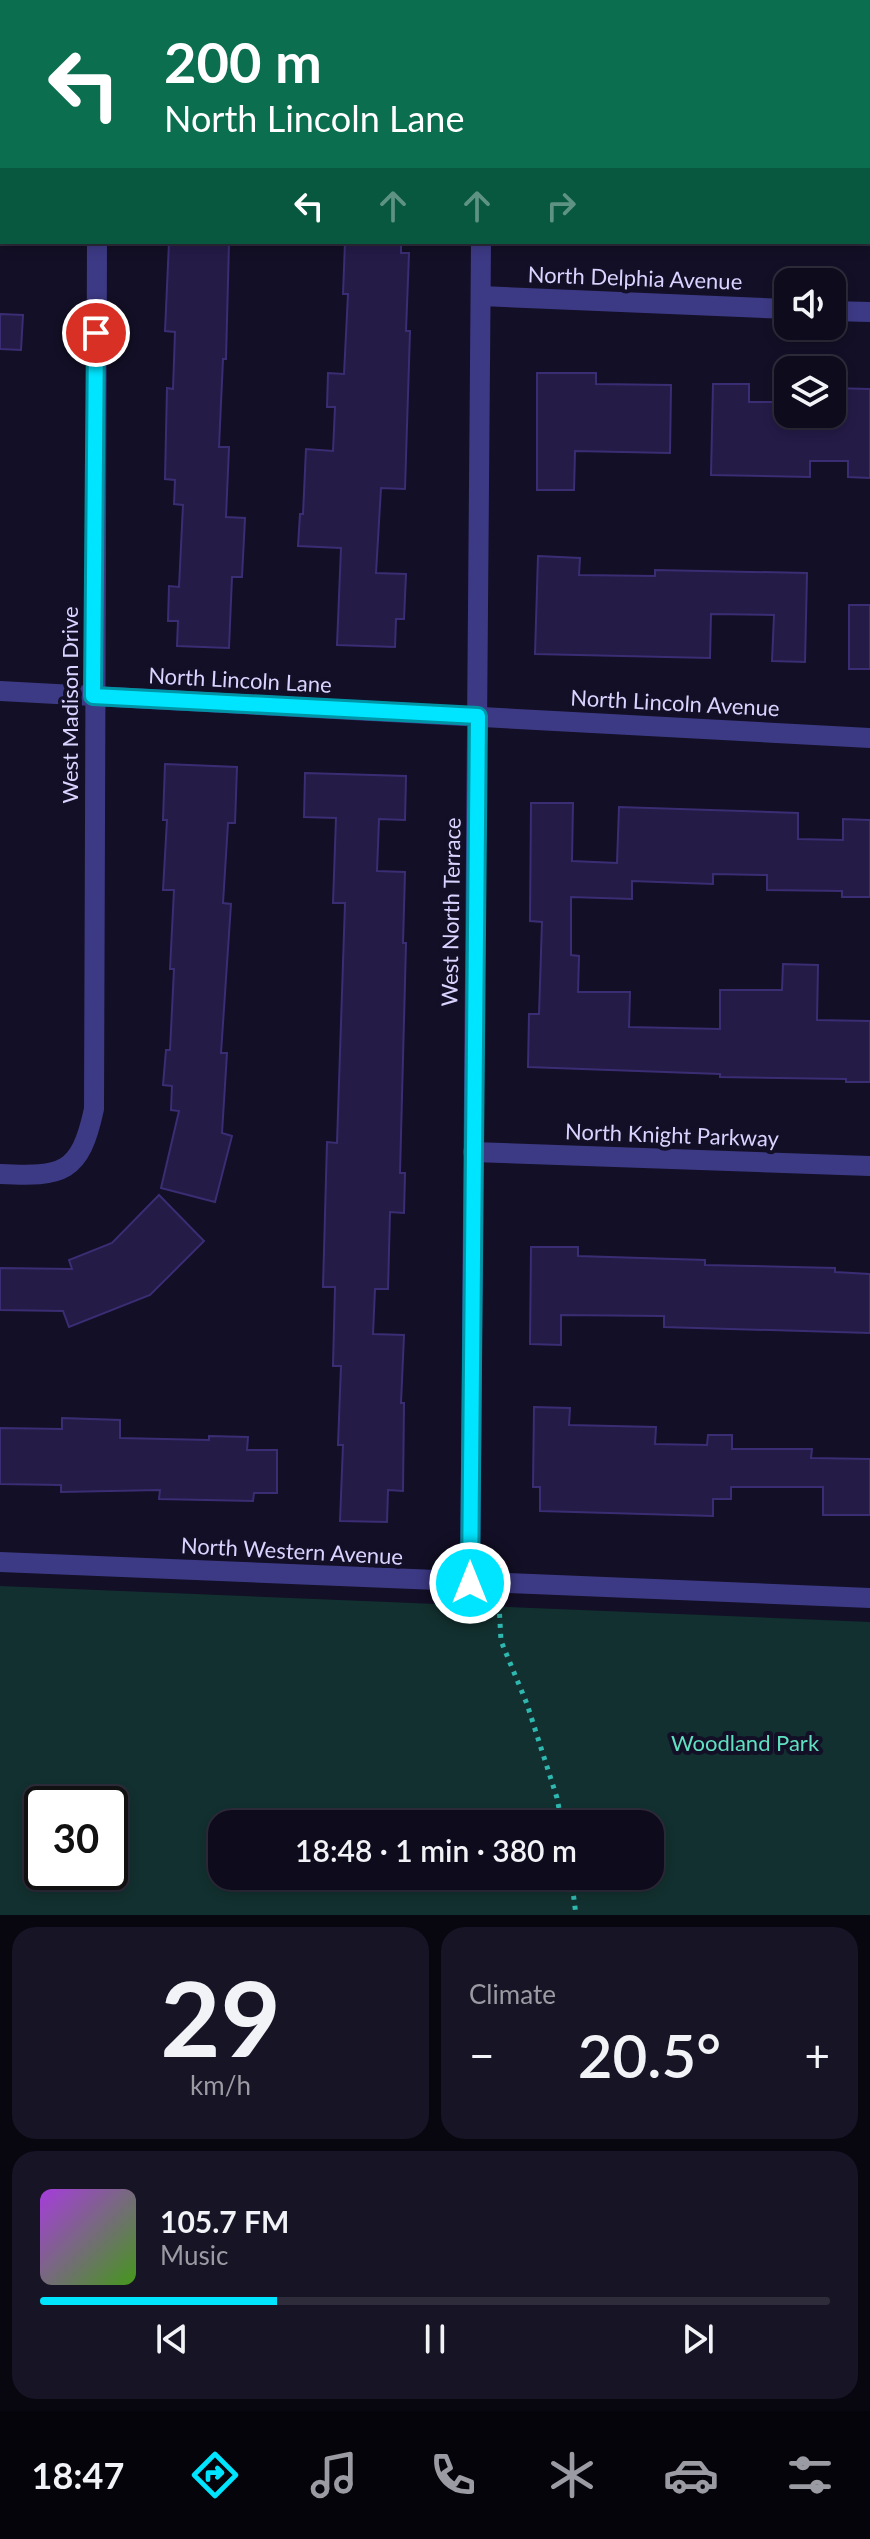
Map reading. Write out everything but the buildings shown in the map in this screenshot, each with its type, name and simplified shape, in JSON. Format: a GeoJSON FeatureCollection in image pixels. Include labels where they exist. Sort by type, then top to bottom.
{"type":"FeatureCollection","features":[{"type":"Feature","properties":{"kind":"street","name":"West Madison Drive"},"geometry":{"type":"LineString","coordinates":[[0,1174],[55,1172],[73,1163],[87,1142],[94,1109],[93,696],[97,244]]}},
{"type":"Feature","properties":{"kind":"street","name":"West North Terrace"},"geometry":{"type":"LineString","coordinates":[[470,1583],[481,244]]}},
{"type":"Feature","properties":{"kind":"street","name":"North Delphia Avenue"},"geometry":{"type":"LineString","coordinates":[[481,296],[774,308]]}},
{"type":"Feature","properties":{"kind":"street"},"geometry":{"type":"LineString","coordinates":[[846,311],[870,312]]}},
{"type":"Feature","properties":{"kind":"street","name":"North Lincoln Lane"},"geometry":{"type":"LineString","coordinates":[[0,691],[478,716]]}},
{"type":"Feature","properties":{"kind":"street","name":"North Lincoln Avenue"},"geometry":{"type":"LineString","coordinates":[[478,716],[870,738]]}},
{"type":"Feature","properties":{"kind":"street","name":"North Knight Parkway"},"geometry":{"type":"LineString","coordinates":[[473,1152],[870,1166]]}},
{"type":"Feature","properties":{"kind":"street","name":"North Western Avenue"},"geometry":{"type":"LineString","coordinates":[[0,1562],[870,1598]]}},
{"type":"Feature","properties":{"kind":"path"},"geometry":{"type":"LineString","coordinates":[[498,1584],[501,1641],[535,1727],[558,1810]]}},
{"type":"Feature","properties":{"kind":"path"},"geometry":{"type":"LineString","coordinates":[[573,1890],[576,1915]]}},
{"type":"Feature","properties":{"kind":"green space","name":"Woodland Park"},"geometry":{"type":"Polygon","coordinates":[[[0,1586],[870,1622],[870,1915],[0,1915],[0,1586]]]}},
{"type":"Feature","properties":{"kind":"route"},"geometry":{"type":"LineString","coordinates":[[96,333],[93,696],[478,716],[470,1583]]}}]}
